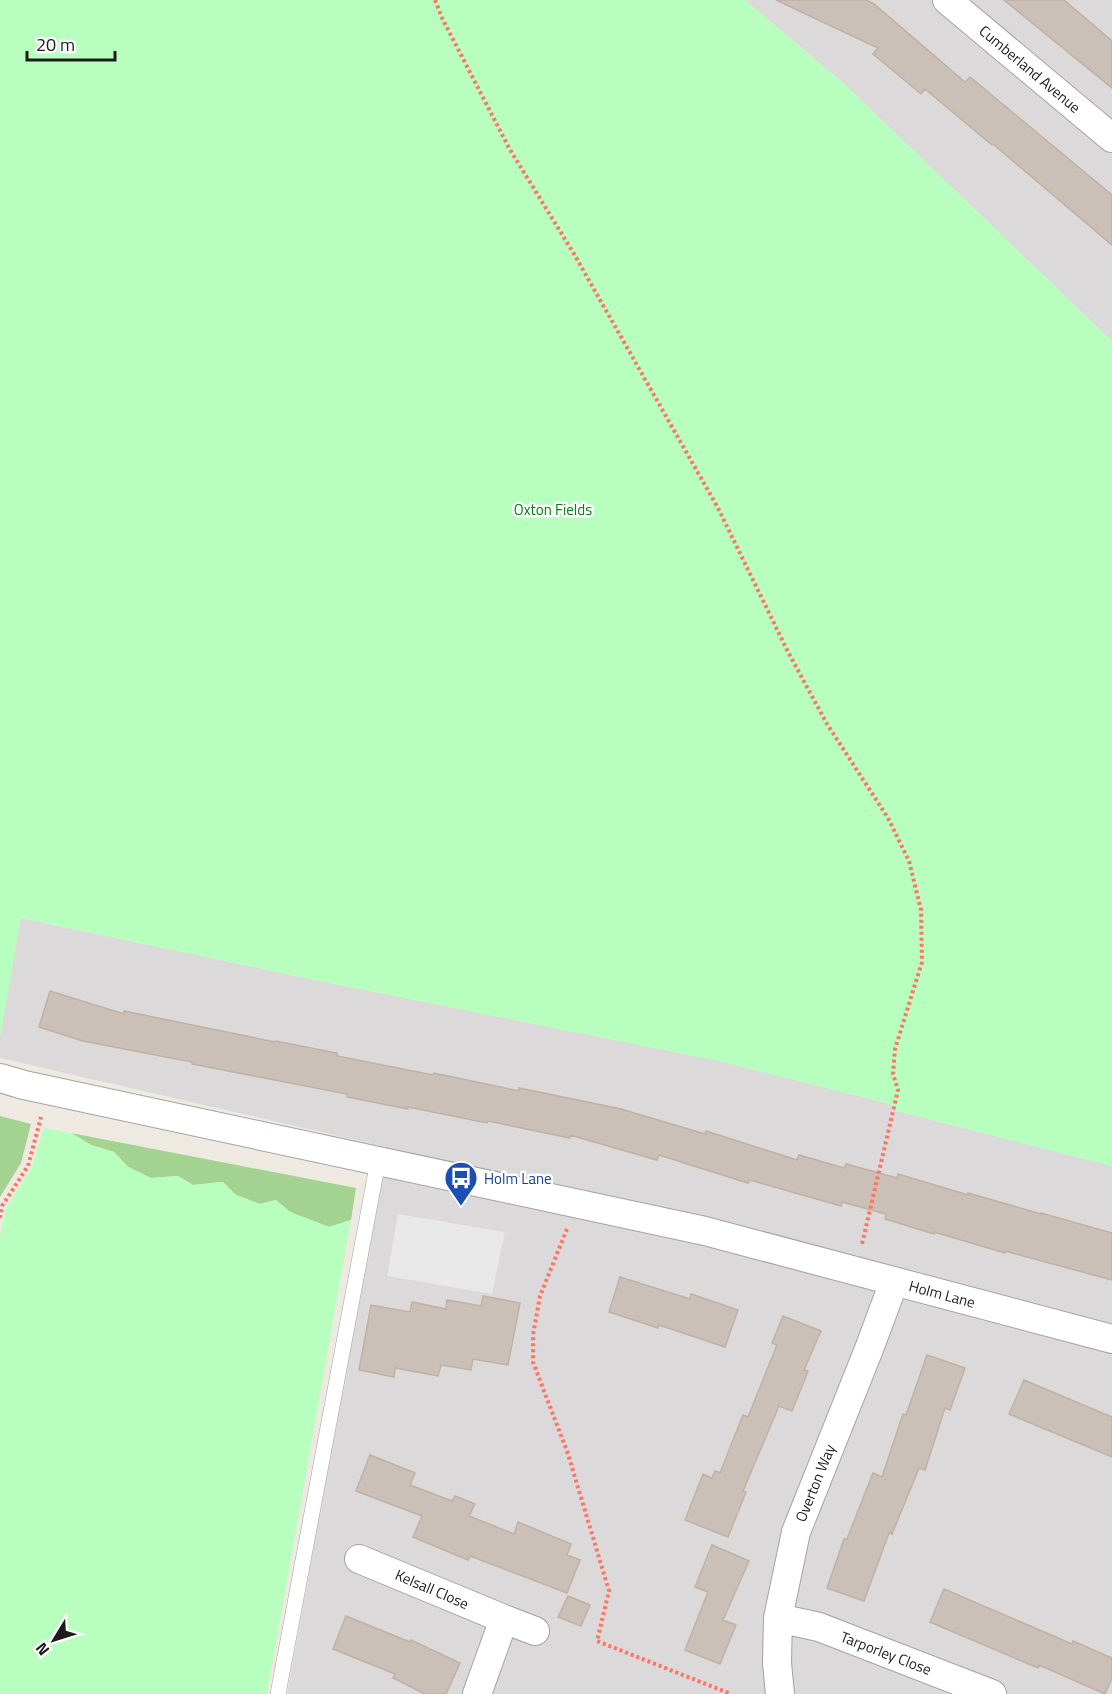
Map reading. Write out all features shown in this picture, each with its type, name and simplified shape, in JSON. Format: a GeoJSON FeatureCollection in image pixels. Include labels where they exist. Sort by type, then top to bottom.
{"type":"FeatureCollection","features":[{"type":"Feature","properties":{"kind":"street","name":"Cumberland Avenue"},"geometry":{"type":"LineString","coordinates":[[947,0],[1112,138]]}},
{"type":"Feature","properties":{"kind":"street","name":"Holm Lane"},"geometry":{"type":"LineString","coordinates":[[0,1078],[705,1231],[1112,1339]]}},
{"type":"Feature","properties":{"kind":"street","name":"Overton Way"},"geometry":{"type":"LineString","coordinates":[[780,1694],[777,1663],[778,1618],[796,1532],[894,1282]]}},
{"type":"Feature","properties":{"kind":"street","name":"Kelsall Close"},"geometry":{"type":"LineString","coordinates":[[359,1559],[535,1631]]}},
{"type":"Feature","properties":{"kind":"street","name":"Tarporley Close"},"geometry":{"type":"LineString","coordinates":[[778,1618],[819,1627],[992,1694]]}},
{"type":"Feature","properties":{"kind":"street"},"geometry":{"type":"LineString","coordinates":[[477,1694],[504,1619]]}},
{"type":"Feature","properties":{"kind":"lane"},"geometry":{"type":"LineString","coordinates":[[278,1694],[378,1161]]}},
{"type":"Feature","properties":{"kind":"path"},"geometry":{"type":"LineString","coordinates":[[435,0],[509,148],[574,254],[718,508],[786,650],[827,724],[888,818],[909,861],[921,910],[922,962],[896,1049],[893,1074],[898,1090],[855,1271]]}},
{"type":"Feature","properties":{"kind":"path"},"geometry":{"type":"LineString","coordinates":[[0,1218],[2,1206],[28,1166],[47,1090]]}},
{"type":"Feature","properties":{"kind":"path"},"geometry":{"type":"LineString","coordinates":[[578,1204],[540,1296],[533,1335],[533,1362],[568,1454],[609,1591],[597,1641],[731,1694]]}},
{"type":"Feature","properties":{"kind":"shaded area"},"geometry":{"type":"Polygon","coordinates":[[[745,0],[1112,0],[1112,341],[842,82],[745,0]]]}},
{"type":"Feature","properties":{"kind":"shaded area"},"geometry":{"type":"Polygon","coordinates":[[[20,918],[719,1061],[890,1104],[897,1111],[1112,1166],[1112,1694],[287,1694],[386,1147],[0,1058],[0,1034],[20,918]]]}},
{"type":"Feature","properties":{"kind":"shaded area"},"geometry":{"type":"Polygon","coordinates":[[[398,1214],[505,1232],[492,1294],[387,1276],[398,1214]]]}},
{"type":"Feature","properties":{"kind":"green space","name":"Oxton Fields"},"geometry":{"type":"Polygon","coordinates":[[[0,0],[745,0],[842,82],[1112,341],[1112,1166],[897,1111],[890,1104],[719,1061],[21,918],[0,1037],[0,0]]]}},
{"type":"Feature","properties":{"kind":"green space"},"geometry":{"type":"Polygon","coordinates":[[[0,1116],[31,1124],[21,1163],[0,1197],[0,1116]]]}},
{"type":"Feature","properties":{"kind":"green space"},"geometry":{"type":"Polygon","coordinates":[[[44,1128],[71,1133],[91,1145],[114,1152],[128,1167],[151,1178],[178,1176],[193,1185],[223,1182],[236,1195],[260,1204],[276,1200],[290,1212],[329,1227],[351,1220],[267,1694],[0,1694],[0,1237],[6,1208],[31,1169],[44,1128]]]}},
{"type":"Feature","properties":{"kind":"green space"},"geometry":{"type":"Polygon","coordinates":[[[71,1133],[356,1188],[351,1220],[329,1227],[290,1212],[276,1200],[260,1204],[236,1195],[223,1182],[193,1185],[178,1176],[151,1178],[128,1167],[114,1152],[91,1145],[71,1133]]]}},
{"type":"Feature","properties":{"kind":"building"},"geometry":{"type":"Polygon","coordinates":[[[776,0],[866,0],[874,4],[965,82],[970,77],[1112,195],[1112,245],[925,89],[921,94],[873,54],[878,48],[776,0]]]}},
{"type":"Feature","properties":{"kind":"building"},"geometry":{"type":"Polygon","coordinates":[[[1004,0],[1064,0],[1112,41],[1112,88],[1004,0]]]}},
{"type":"Feature","properties":{"kind":"building"},"geometry":{"type":"Polygon","coordinates":[[[50,991],[124,1014],[124,1011],[337,1053],[337,1056],[433,1075],[434,1073],[519,1091],[519,1088],[621,1109],[705,1134],[706,1131],[797,1160],[799,1155],[844,1168],[846,1164],[897,1178],[898,1174],[968,1195],[968,1193],[1112,1233],[1112,1280],[934,1232],[934,1234],[885,1219],[886,1214],[842,1202],[841,1206],[750,1180],[748,1183],[659,1155],[657,1160],[570,1135],[570,1138],[488,1121],[487,1123],[408,1107],[408,1109],[347,1097],[347,1094],[83,1041],[39,1027],[50,991]]]}},
{"type":"Feature","properties":{"kind":"building"},"geometry":{"type":"Polygon","coordinates":[[[620,1277],[690,1299],[691,1294],[738,1310],[725,1347],[659,1325],[658,1328],[609,1312],[620,1277]]]}},
{"type":"Feature","properties":{"kind":"building"},"geometry":{"type":"Polygon","coordinates":[[[483,1296],[520,1303],[508,1365],[473,1359],[471,1370],[441,1365],[438,1376],[395,1368],[394,1377],[359,1370],[371,1305],[410,1312],[412,1302],[446,1309],[447,1300],[481,1306],[483,1296]]]}},
{"type":"Feature","properties":{"kind":"building"},"geometry":{"type":"Polygon","coordinates":[[[783,1316],[821,1331],[804,1370],[808,1371],[792,1411],[779,1406],[743,1491],[746,1492],[728,1537],[685,1520],[703,1474],[712,1478],[715,1471],[720,1473],[743,1415],[748,1417],[777,1345],[772,1343],[783,1316]]]}},
{"type":"Feature","properties":{"kind":"building"},"geometry":{"type":"Polygon","coordinates":[[[927,1355],[965,1368],[950,1410],[945,1408],[925,1470],[919,1468],[892,1534],[889,1533],[864,1601],[827,1588],[844,1539],[847,1539],[873,1473],[882,1477],[903,1414],[906,1415],[927,1355]]]}},
{"type":"Feature","properties":{"kind":"building"},"geometry":{"type":"Polygon","coordinates":[[[1024,1380],[1112,1417],[1112,1457],[1009,1414],[1024,1380]]]}},
{"type":"Feature","properties":{"kind":"building"},"geometry":{"type":"Polygon","coordinates":[[[370,1455],[415,1473],[410,1485],[452,1501],[455,1496],[475,1504],[469,1516],[514,1534],[518,1522],[571,1544],[567,1555],[580,1560],[567,1593],[470,1556],[468,1560],[413,1537],[422,1516],[356,1491],[370,1455]]]}},
{"type":"Feature","properties":{"kind":"building"},"geometry":{"type":"Polygon","coordinates":[[[712,1545],[749,1561],[723,1620],[736,1625],[720,1664],[685,1650],[708,1592],[695,1587],[712,1545]]]}},
{"type":"Feature","properties":{"kind":"building"},"geometry":{"type":"Polygon","coordinates":[[[944,1589],[1072,1644],[1073,1641],[1112,1658],[1112,1678],[1105,1694],[930,1622],[944,1589]]]}},
{"type":"Feature","properties":{"kind":"building"},"geometry":{"type":"Polygon","coordinates":[[[568,1596],[590,1605],[581,1626],[558,1617],[568,1596]]]}},
{"type":"Feature","properties":{"kind":"building"},"geometry":{"type":"Polygon","coordinates":[[[346,1616],[410,1642],[411,1640],[460,1663],[446,1694],[425,1694],[393,1678],[395,1674],[333,1649],[346,1616]]]}},
{"type":"Feature","properties":{"kind":"place","name":"Holm Lane"},"geometry":{"type":"Point","coordinates":[461,1207]}}]}
